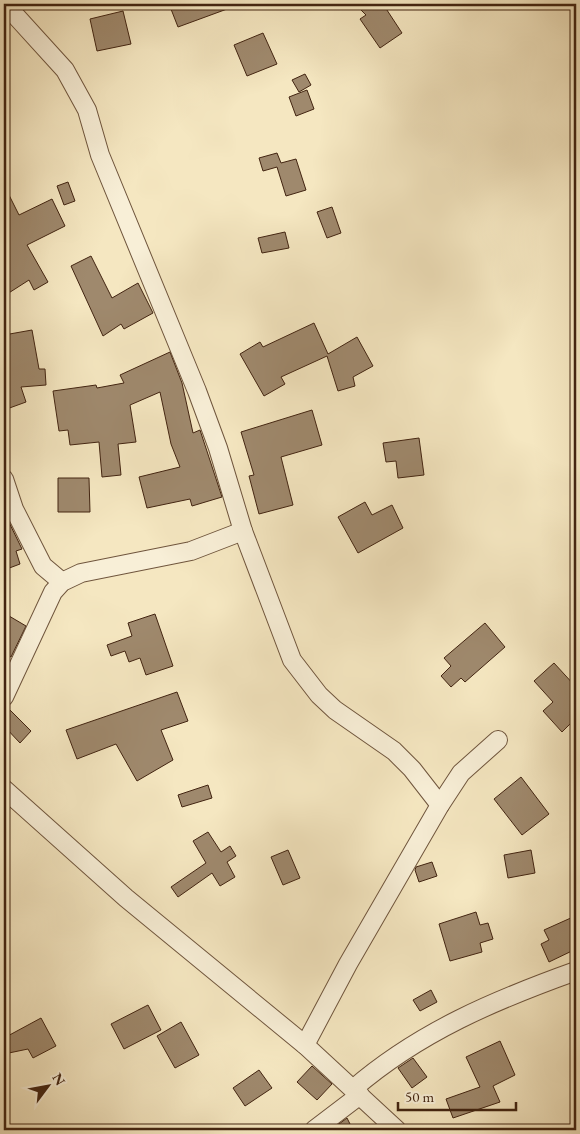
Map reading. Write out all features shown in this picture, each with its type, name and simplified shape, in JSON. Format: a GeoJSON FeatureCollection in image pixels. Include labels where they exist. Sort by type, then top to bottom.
{"type":"FeatureCollection","features":[{"type":"Feature","properties":{"kind":"street"},"geometry":{"type":"LineString","coordinates":[[5,4],[66,70],[87,110],[100,155],[197,390],[218,448],[243,531],[292,660],[318,695],[335,710],[394,751],[412,769],[440,806]]}},
{"type":"Feature","properties":{"kind":"street"},"geometry":{"type":"LineString","coordinates":[[4,479],[14,509],[43,566],[62,582]]}},
{"type":"Feature","properties":{"kind":"street"},"geometry":{"type":"LineString","coordinates":[[4,697],[53,592],[62,582],[81,573],[190,551],[243,531]]}},
{"type":"Feature","properties":{"kind":"street"},"geometry":{"type":"LineString","coordinates":[[305,1045],[348,964],[440,806],[461,773],[498,740]]}},
{"type":"Feature","properties":{"kind":"street"},"geometry":{"type":"LineString","coordinates":[[4,789],[126,898],[305,1045],[397,1130]]}},
{"type":"Feature","properties":{"kind":"street"},"geometry":{"type":"LineString","coordinates":[[314,1130],[356,1092],[383,1063],[465,1014],[576,971]]}},
{"type":"Feature","properties":{"kind":"building"},"geometry":{"type":"Polygon","coordinates":[[[169,4],[238,4],[238,5],[178,27],[169,4]]]}},
{"type":"Feature","properties":{"kind":"building"},"geometry":{"type":"Polygon","coordinates":[[[355,4],[383,4],[402,33],[380,48],[360,19],[366,15],[355,4]]]}},
{"type":"Feature","properties":{"kind":"building"},"geometry":{"type":"Polygon","coordinates":[[[123,11],[131,44],[97,51],[90,19],[123,11]]]}},
{"type":"Feature","properties":{"kind":"building"},"geometry":{"type":"Polygon","coordinates":[[[263,33],[277,64],[247,76],[234,45],[263,33]]]}},
{"type":"Feature","properties":{"kind":"building"},"geometry":{"type":"Polygon","coordinates":[[[305,74],[311,85],[299,92],[292,80],[305,74]]]}},
{"type":"Feature","properties":{"kind":"building"},"geometry":{"type":"Polygon","coordinates":[[[307,90],[314,109],[296,116],[289,97],[307,90]]]}},
{"type":"Feature","properties":{"kind":"building"},"geometry":{"type":"Polygon","coordinates":[[[277,153],[281,163],[296,159],[306,190],[286,196],[277,167],[263,171],[259,158],[277,153]]]}},
{"type":"Feature","properties":{"kind":"building"},"geometry":{"type":"Polygon","coordinates":[[[68,182],[75,201],[64,205],[57,186],[68,182]]]}},
{"type":"Feature","properties":{"kind":"building"},"geometry":{"type":"Polygon","coordinates":[[[4,185],[19,215],[52,199],[65,226],[27,245],[48,282],[34,290],[29,280],[4,296],[4,185]]]}},
{"type":"Feature","properties":{"kind":"building"},"geometry":{"type":"Polygon","coordinates":[[[332,207],[341,233],[327,238],[317,212],[332,207]]]}},
{"type":"Feature","properties":{"kind":"building"},"geometry":{"type":"Polygon","coordinates":[[[285,232],[289,248],[262,253],[258,238],[285,232]]]}},
{"type":"Feature","properties":{"kind":"building"},"geometry":{"type":"Polygon","coordinates":[[[91,256],[112,298],[138,283],[153,313],[124,329],[121,324],[103,336],[71,266],[91,256]]]}},
{"type":"Feature","properties":{"kind":"building"},"geometry":{"type":"Polygon","coordinates":[[[314,323],[328,354],[357,337],[373,366],[353,377],[355,386],[338,391],[327,356],[281,377],[285,384],[264,396],[240,354],[260,342],[263,347],[314,323]]]}},
{"type":"Feature","properties":{"kind":"building"},"geometry":{"type":"Polygon","coordinates":[[[32,330],[39,369],[45,369],[46,385],[21,387],[26,402],[4,410],[4,335],[32,330]]]}},
{"type":"Feature","properties":{"kind":"building"},"geometry":{"type":"Polygon","coordinates":[[[170,352],[182,383],[193,433],[200,430],[222,497],[192,506],[190,499],[147,508],[139,477],[180,467],[171,444],[160,392],[130,405],[136,442],[118,444],[121,475],[102,477],[99,442],[70,445],[68,430],[59,431],[53,391],[96,385],[97,388],[124,383],[120,375],[170,352]]]}},
{"type":"Feature","properties":{"kind":"building"},"geometry":{"type":"Polygon","coordinates":[[[312,410],[322,445],[281,457],[293,505],[259,514],[249,476],[254,475],[241,432],[312,410]]]}},
{"type":"Feature","properties":{"kind":"building"},"geometry":{"type":"Polygon","coordinates":[[[419,438],[424,475],[398,478],[396,461],[386,462],[383,443],[419,438]]]}},
{"type":"Feature","properties":{"kind":"building"},"geometry":{"type":"Polygon","coordinates":[[[58,478],[89,478],[90,512],[58,512],[58,478]]]}},
{"type":"Feature","properties":{"kind":"building"},"geometry":{"type":"Polygon","coordinates":[[[365,502],[372,515],[392,505],[403,528],[358,553],[338,517],[365,502]]]}},
{"type":"Feature","properties":{"kind":"building"},"geometry":{"type":"Polygon","coordinates":[[[4,512],[22,549],[16,551],[20,564],[4,570],[4,512]]]}},
{"type":"Feature","properties":{"kind":"building"},"geometry":{"type":"Polygon","coordinates":[[[4,613],[26,626],[11,657],[4,653],[4,613]]]}},
{"type":"Feature","properties":{"kind":"building"},"geometry":{"type":"Polygon","coordinates":[[[155,614],[173,666],[146,675],[140,658],[129,662],[125,651],[111,656],[107,645],[132,636],[128,623],[155,614]]]}},
{"type":"Feature","properties":{"kind":"building"},"geometry":{"type":"Polygon","coordinates":[[[485,623],[505,647],[465,682],[461,678],[451,687],[441,676],[451,666],[444,658],[485,623]]]}},
{"type":"Feature","properties":{"kind":"building"},"geometry":{"type":"Polygon","coordinates":[[[554,663],[576,687],[576,718],[562,732],[543,711],[553,702],[534,681],[554,663]]]}},
{"type":"Feature","properties":{"kind":"building"},"geometry":{"type":"Polygon","coordinates":[[[177,692],[188,721],[161,730],[173,760],[137,781],[116,744],[77,759],[66,730],[177,692]]]}},
{"type":"Feature","properties":{"kind":"building"},"geometry":{"type":"Polygon","coordinates":[[[4,707],[7,707],[31,731],[20,743],[4,726],[4,707]]]}},
{"type":"Feature","properties":{"kind":"building"},"geometry":{"type":"Polygon","coordinates":[[[521,777],[549,814],[522,835],[494,799],[521,777]]]}},
{"type":"Feature","properties":{"kind":"building"},"geometry":{"type":"Polygon","coordinates":[[[208,785],[212,798],[182,807],[178,795],[208,785]]]}},
{"type":"Feature","properties":{"kind":"building"},"geometry":{"type":"Polygon","coordinates":[[[208,832],[221,852],[230,846],[236,856],[227,862],[235,877],[220,886],[212,873],[178,897],[171,887],[206,863],[193,841],[208,832]]]}},
{"type":"Feature","properties":{"kind":"building"},"geometry":{"type":"Polygon","coordinates":[[[288,850],[300,878],[283,885],[271,857],[288,850]]]}},
{"type":"Feature","properties":{"kind":"building"},"geometry":{"type":"Polygon","coordinates":[[[531,850],[535,873],[508,878],[504,855],[531,850]]]}},
{"type":"Feature","properties":{"kind":"building"},"geometry":{"type":"Polygon","coordinates":[[[432,862],[437,876],[419,882],[415,870],[416,867],[432,862]]]}},
{"type":"Feature","properties":{"kind":"building"},"geometry":{"type":"Polygon","coordinates":[[[476,912],[480,925],[488,923],[493,939],[480,943],[482,952],[450,961],[439,924],[476,912]]]}},
{"type":"Feature","properties":{"kind":"building"},"geometry":{"type":"Polygon","coordinates":[[[573,917],[576,924],[576,949],[549,962],[541,944],[549,940],[544,930],[573,917]]]}},
{"type":"Feature","properties":{"kind":"building"},"geometry":{"type":"Polygon","coordinates":[[[431,990],[437,1002],[420,1011],[413,1000],[431,990]]]}},
{"type":"Feature","properties":{"kind":"building"},"geometry":{"type":"Polygon","coordinates":[[[148,1005],[161,1030],[124,1049],[111,1024],[148,1005]]]}},
{"type":"Feature","properties":{"kind":"building"},"geometry":{"type":"Polygon","coordinates":[[[41,1018],[56,1046],[33,1058],[28,1049],[4,1054],[4,1038],[41,1018]]]}},
{"type":"Feature","properties":{"kind":"building"},"geometry":{"type":"Polygon","coordinates":[[[181,1022],[199,1055],[175,1068],[157,1036],[181,1022]]]}},
{"type":"Feature","properties":{"kind":"building"},"geometry":{"type":"Polygon","coordinates":[[[500,1041],[515,1075],[493,1086],[500,1102],[453,1118],[446,1099],[480,1087],[466,1057],[500,1041]]]}},
{"type":"Feature","properties":{"kind":"building"},"geometry":{"type":"Polygon","coordinates":[[[413,1058],[427,1077],[412,1088],[398,1068],[413,1058]]]}},
{"type":"Feature","properties":{"kind":"building"},"geometry":{"type":"Polygon","coordinates":[[[312,1066],[332,1084],[317,1100],[297,1082],[312,1066]]]}},
{"type":"Feature","properties":{"kind":"building"},"geometry":{"type":"Polygon","coordinates":[[[259,1070],[272,1088],[245,1106],[233,1088],[259,1070]]]}},
{"type":"Feature","properties":{"kind":"building"},"geometry":{"type":"Polygon","coordinates":[[[347,1118],[353,1130],[331,1130],[347,1118]]]}}]}
